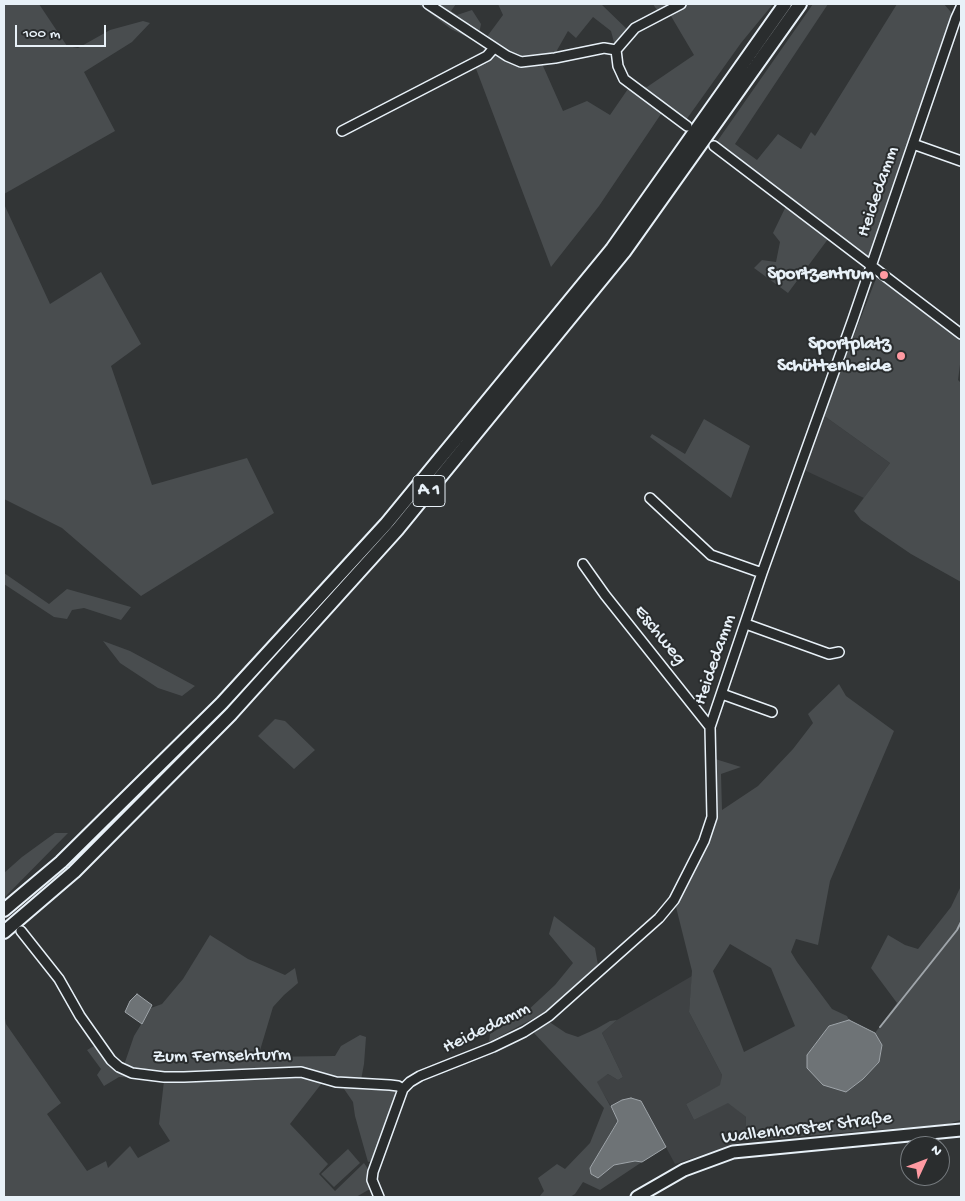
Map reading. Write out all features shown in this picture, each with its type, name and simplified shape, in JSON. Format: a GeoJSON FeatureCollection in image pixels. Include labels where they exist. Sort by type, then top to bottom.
{"type":"FeatureCollection","features":[{"type":"Feature","properties":{"kind":"highway","name":"A 1"},"geometry":{"type":"LineString","coordinates":[[4,910],[61,862],[222,703],[386,524],[612,248],[785,4]]}},
{"type":"Feature","properties":{"kind":"highway","name":"A 1"},"geometry":{"type":"LineString","coordinates":[[4,932],[74,872],[231,714],[397,530],[624,252],[800,4]]}},
{"type":"Feature","properties":{"kind":"main road","name":"Wallenhorster Straße"},"geometry":{"type":"LineString","coordinates":[[637,1197],[684,1170],[733,1152],[960,1132]]}},
{"type":"Feature","properties":{"kind":"street"},"geometry":{"type":"LineString","coordinates":[[428,4],[494,48],[521,62],[604,48],[616,50]]}},
{"type":"Feature","properties":{"kind":"street"},"geometry":{"type":"LineString","coordinates":[[681,4],[635,28],[616,50],[618,66],[624,79],[687,126]]}},
{"type":"Feature","properties":{"kind":"street","name":"Heidedamm"},"geometry":{"type":"LineString","coordinates":[[403,1089],[420,1076],[493,1047],[524,1032],[549,1016],[664,912],[674,900],[700,849],[712,817],[710,727],[961,6]]}},
{"type":"Feature","properties":{"kind":"street"},"geometry":{"type":"LineString","coordinates":[[342,131],[487,56],[494,48]]}},
{"type":"Feature","properties":{"kind":"street"},"geometry":{"type":"LineString","coordinates":[[913,144],[961,161]]}},
{"type":"Feature","properties":{"kind":"street"},"geometry":{"type":"LineString","coordinates":[[714,146],[961,334]]}},
{"type":"Feature","properties":{"kind":"street"},"geometry":{"type":"LineString","coordinates":[[650,498],[711,555],[762,574]]}},
{"type":"Feature","properties":{"kind":"street","name":"Eschweg"},"geometry":{"type":"LineString","coordinates":[[583,564],[605,595],[710,727]]}},
{"type":"Feature","properties":{"kind":"street"},"geometry":{"type":"LineString","coordinates":[[746,624],[829,654],[839,652]]}},
{"type":"Feature","properties":{"kind":"street"},"geometry":{"type":"LineString","coordinates":[[722,694],[772,712]]}},
{"type":"Feature","properties":{"kind":"street","name":"Zum Fernsehturm"},"geometry":{"type":"LineString","coordinates":[[21,931],[59,979],[80,1016],[106,1054],[119,1067],[132,1073],[144,1076],[184,1078],[301,1072],[336,1082],[390,1085],[403,1089]]}},
{"type":"Feature","properties":{"kind":"street"},"geometry":{"type":"LineString","coordinates":[[379,1197],[372,1180],[373,1172],[403,1089]]}},
{"type":"Feature","properties":{"kind":"shaded area"},"geometry":{"type":"Polygon","coordinates":[[[4,4],[39,4],[67,46],[78,48],[110,30],[143,21],[150,23],[132,42],[84,72],[115,131],[4,194],[4,4]]]}},
{"type":"Feature","properties":{"kind":"shaded area"},"geometry":{"type":"Polygon","coordinates":[[[418,4],[456,4],[451,11],[457,15],[472,10],[481,24],[479,34],[471,39],[451,29],[418,4]]]}},
{"type":"Feature","properties":{"kind":"shaded area"},"geometry":{"type":"Polygon","coordinates":[[[498,4],[601,4],[631,33],[616,50],[611,31],[593,17],[576,38],[568,31],[556,55],[539,57],[563,111],[587,101],[610,115],[630,86],[663,111],[599,206],[551,267],[475,66],[494,56],[500,55],[486,38],[503,15],[498,4]]]}},
{"type":"Feature","properties":{"kind":"shaded area"},"geometry":{"type":"Polygon","coordinates":[[[653,4],[773,4],[741,43],[686,120],[675,117],[631,84],[647,87],[694,55],[668,11],[660,15],[653,4]]]}},
{"type":"Feature","properties":{"kind":"shaded area"},"geometry":{"type":"Polygon","coordinates":[[[813,4],[828,4],[735,144],[757,160],[778,134],[801,149],[811,132],[815,136],[897,4],[944,4],[956,18],[871,265],[716,143],[813,4]]]}},
{"type":"Feature","properties":{"kind":"shaded area"},"geometry":{"type":"Polygon","coordinates":[[[788,202],[831,235],[788,293],[754,268],[762,260],[776,262],[780,242],[773,233],[788,202]]]}},
{"type":"Feature","properties":{"kind":"shaded area"},"geometry":{"type":"Polygon","coordinates":[[[4,204],[50,304],[101,272],[141,344],[111,366],[152,485],[247,458],[274,513],[141,596],[62,528],[4,499],[4,204]]]}},
{"type":"Feature","properties":{"kind":"shaded area"},"geometry":{"type":"Polygon","coordinates":[[[877,276],[961,338],[958,380],[961,383],[961,582],[911,554],[861,520],[854,511],[890,463],[823,415],[877,276]]]}},
{"type":"Feature","properties":{"kind":"shaded area"},"geometry":{"type":"Polygon","coordinates":[[[823,415],[890,463],[864,498],[802,469],[823,415]]]}},
{"type":"Feature","properties":{"kind":"shaded area"},"geometry":{"type":"Polygon","coordinates":[[[704,419],[750,446],[731,498],[650,437],[652,434],[685,454],[704,419]]]}},
{"type":"Feature","properties":{"kind":"shaded area"},"geometry":{"type":"Polygon","coordinates":[[[4,573],[49,604],[67,589],[131,607],[121,620],[84,608],[72,610],[67,619],[54,617],[4,584],[4,573]]]}},
{"type":"Feature","properties":{"kind":"shaded area"},"geometry":{"type":"Polygon","coordinates":[[[103,641],[130,651],[195,686],[182,696],[158,688],[120,663],[103,641]]]}},
{"type":"Feature","properties":{"kind":"shaded area"},"geometry":{"type":"Polygon","coordinates":[[[839,684],[846,696],[894,731],[830,881],[818,945],[796,939],[791,952],[832,1009],[847,1016],[849,1020],[829,1026],[807,1055],[863,1079],[879,1062],[882,1045],[875,1033],[897,1003],[871,968],[888,935],[905,945],[918,949],[951,907],[961,886],[961,1120],[948,1124],[745,1141],[746,1117],[728,1103],[694,1120],[686,1104],[720,1085],[722,1075],[689,1012],[692,971],[675,903],[707,842],[712,758],[741,767],[721,774],[722,810],[758,786],[793,749],[813,723],[808,714],[839,684]],[[730,944],[713,971],[744,1052],[795,1026],[771,968],[730,944]]]}},
{"type":"Feature","properties":{"kind":"shaded area"},"geometry":{"type":"Polygon","coordinates":[[[275,719],[285,721],[315,750],[294,769],[258,736],[275,719]]]}},
{"type":"Feature","properties":{"kind":"shaded area"},"geometry":{"type":"Polygon","coordinates":[[[55,833],[68,833],[4,898],[4,873],[55,833]]]}},
{"type":"Feature","properties":{"kind":"shaded area"},"geometry":{"type":"Polygon","coordinates":[[[554,916],[595,948],[598,965],[552,1007],[489,1042],[490,1034],[526,1012],[555,985],[573,963],[549,934],[554,916]]]}},
{"type":"Feature","properties":{"kind":"shaded area"},"geometry":{"type":"Polygon","coordinates":[[[210,935],[248,959],[285,975],[295,968],[298,983],[273,1007],[258,1057],[335,1056],[341,1046],[360,1035],[366,1037],[361,1080],[339,1079],[301,1069],[165,1075],[145,1073],[124,1065],[134,1036],[151,1008],[162,1004],[183,979],[210,935]]]}},
{"type":"Feature","properties":{"kind":"shaded area"},"geometry":{"type":"Polygon","coordinates":[[[692,976],[689,1012],[722,1075],[721,1085],[686,1104],[694,1120],[728,1102],[746,1117],[745,1141],[675,1164],[641,1101],[622,1100],[611,1106],[596,1082],[608,1074],[618,1080],[623,1077],[602,1033],[617,1020],[692,976]]]}},
{"type":"Feature","properties":{"kind":"shaded area"},"geometry":{"type":"Polygon","coordinates":[[[137,994],[152,1005],[142,1024],[125,1012],[130,1001],[137,994]]]}},
{"type":"Feature","properties":{"kind":"shaded area"},"geometry":{"type":"Polygon","coordinates":[[[4,1013],[6,1024],[61,1103],[47,1114],[87,1171],[106,1161],[108,1168],[130,1146],[138,1158],[170,1141],[159,1124],[164,1081],[299,1075],[322,1083],[290,1124],[328,1164],[319,1174],[335,1191],[364,1163],[368,1169],[370,1189],[356,1197],[4,1197],[4,1013]]]}},
{"type":"Feature","properties":{"kind":"shaded area"},"geometry":{"type":"Polygon","coordinates":[[[617,1020],[602,1033],[623,1077],[618,1080],[608,1074],[597,1082],[618,1120],[590,1168],[591,1174],[598,1178],[614,1165],[635,1161],[642,1162],[600,1190],[583,1182],[575,1194],[570,1197],[539,1197],[544,1191],[538,1178],[557,1164],[565,1169],[590,1143],[604,1108],[534,1033],[548,1021],[566,1033],[578,1037],[610,1021],[617,1020]]]}},
{"type":"Feature","properties":{"kind":"shaded area"},"geometry":{"type":"Polygon","coordinates":[[[849,1020],[875,1033],[882,1045],[879,1062],[863,1079],[846,1092],[823,1085],[807,1068],[807,1055],[829,1026],[849,1020]]]}},
{"type":"Feature","properties":{"kind":"shaded area"},"geometry":{"type":"Polygon","coordinates":[[[96,1045],[108,1060],[158,1079],[119,1077],[104,1086],[97,1075],[101,1069],[87,1050],[96,1045]]]}},
{"type":"Feature","properties":{"kind":"shaded area"},"geometry":{"type":"Polygon","coordinates":[[[342,1086],[397,1089],[398,1093],[372,1161],[368,1162],[353,1102],[342,1086]]]}},
{"type":"Feature","properties":{"kind":"shaded area"},"geometry":{"type":"Polygon","coordinates":[[[631,1098],[641,1101],[666,1147],[642,1162],[635,1161],[614,1165],[598,1178],[591,1174],[590,1168],[618,1121],[611,1106],[631,1098]]]}},
{"type":"Feature","properties":{"kind":"shaded area"},"geometry":{"type":"Polygon","coordinates":[[[348,1149],[360,1163],[334,1187],[321,1174],[348,1149]]]}},
{"type":"Feature","properties":{"kind":"waterway"},"geometry":{"type":"LineString","coordinates":[[880,1027],[957,930],[961,922]]}},
{"type":"Feature","properties":{"kind":"place","name":"Sportzentrum"},"geometry":{"type":"Point","coordinates":[884,275]}},
{"type":"Feature","properties":{"kind":"place","name":"Sportplatz Schüttenheide"},"geometry":{"type":"Point","coordinates":[901,356]}}]}
